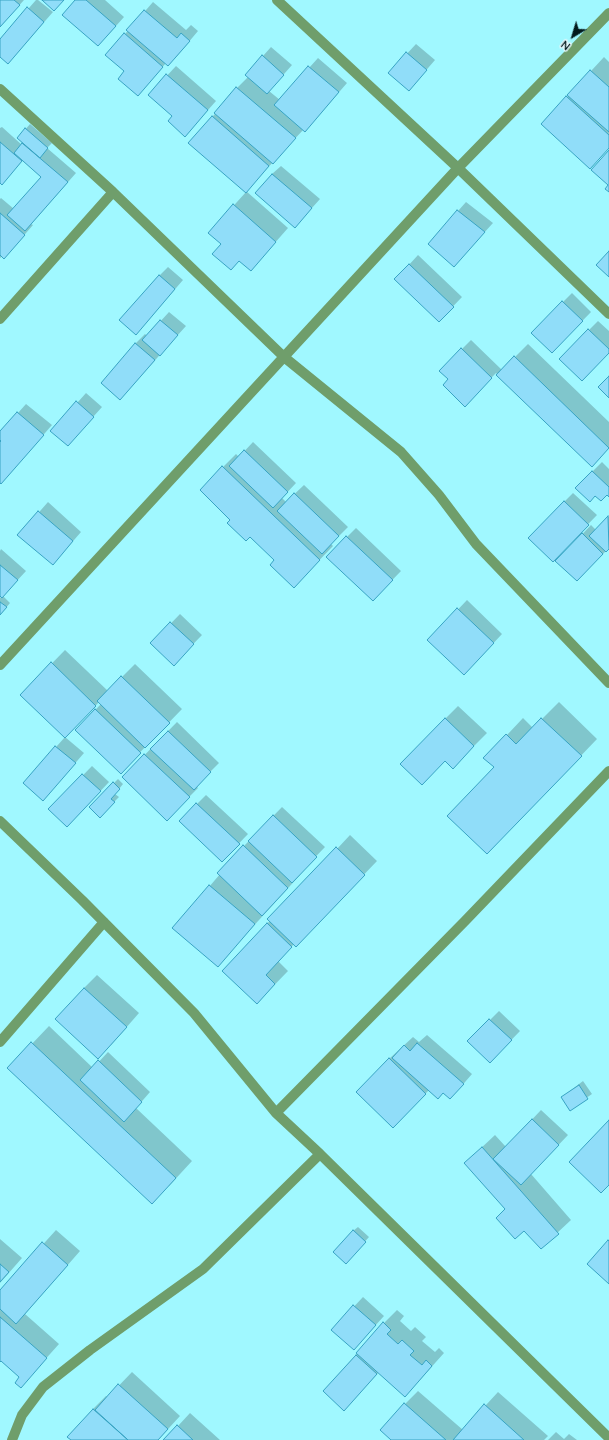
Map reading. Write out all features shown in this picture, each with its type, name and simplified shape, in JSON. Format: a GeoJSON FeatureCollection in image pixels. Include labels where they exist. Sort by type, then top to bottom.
{"type":"FeatureCollection","features":[{"type":"Feature","properties":{"kind":"street"},"geometry":{"type":"LineString","coordinates":[[277,0],[458,168],[609,314]]}},
{"type":"Feature","properties":{"kind":"street"},"geometry":{"type":"LineString","coordinates":[[0,665],[458,168],[609,13]]}},
{"type":"Feature","properties":{"kind":"street"},"geometry":{"type":"LineString","coordinates":[[0,89],[112,192],[284,357],[402,452],[439,495],[476,544],[609,683]]}},
{"type":"Feature","properties":{"kind":"street"},"geometry":{"type":"LineString","coordinates":[[0,320],[112,192]]}},
{"type":"Feature","properties":{"kind":"street"},"geometry":{"type":"LineString","coordinates":[[276,1113],[465,921],[609,771]]}},
{"type":"Feature","properties":{"kind":"street"},"geometry":{"type":"LineString","coordinates":[[0,822],[104,922],[194,1013],[276,1113],[320,1154],[609,1438]]}},
{"type":"Feature","properties":{"kind":"street"},"geometry":{"type":"LineString","coordinates":[[0,1042],[104,922]]}},
{"type":"Feature","properties":{"kind":"street"},"geometry":{"type":"LineString","coordinates":[[12,1440],[22,1414],[43,1387],[90,1350],[203,1269],[320,1154]]}},
{"type":"Feature","properties":{"kind":"building"},"geometry":{"type":"Polygon","coordinates":[[[0,0],[14,0],[20,5],[0,27],[0,0]]]}},
{"type":"Feature","properties":{"kind":"building"},"geometry":{"type":"Polygon","coordinates":[[[42,0],[64,0],[54,11],[42,0]]]}},
{"type":"Feature","properties":{"kind":"building"},"geometry":{"type":"Polygon","coordinates":[[[75,0],[86,0],[116,26],[98,46],[62,15],[75,0]]]}},
{"type":"Feature","properties":{"kind":"building"},"geometry":{"type":"Polygon","coordinates":[[[27,7],[44,22],[8,64],[0,57],[0,39],[27,7]]]}},
{"type":"Feature","properties":{"kind":"building"},"geometry":{"type":"Polygon","coordinates":[[[144,10],[177,38],[181,33],[190,41],[168,66],[126,30],[144,10]]]}},
{"type":"Feature","properties":{"kind":"building"},"geometry":{"type":"Polygon","coordinates":[[[124,33],[163,67],[138,96],[118,79],[124,71],[105,55],[124,33]]]}},
{"type":"Feature","properties":{"kind":"building"},"geometry":{"type":"Polygon","coordinates":[[[406,52],[427,70],[409,91],[388,73],[406,52]]]}},
{"type":"Feature","properties":{"kind":"building"},"geometry":{"type":"Polygon","coordinates":[[[262,55],[284,75],[267,94],[245,75],[262,55]]]}},
{"type":"Feature","properties":{"kind":"building"},"geometry":{"type":"Polygon","coordinates":[[[308,66],[339,92],[305,132],[274,105],[308,66]]]}},
{"type":"Feature","properties":{"kind":"building"},"geometry":{"type":"Polygon","coordinates":[[[590,70],[609,87],[609,132],[567,95],[590,70]]]}},
{"type":"Feature","properties":{"kind":"building"},"geometry":{"type":"Polygon","coordinates":[[[166,74],[208,110],[185,137],[168,121],[172,116],[148,95],[166,74]]]}},
{"type":"Feature","properties":{"kind":"building"},"geometry":{"type":"Polygon","coordinates":[[[236,87],[296,138],[273,164],[214,113],[236,87]]]}},
{"type":"Feature","properties":{"kind":"building"},"geometry":{"type":"Polygon","coordinates":[[[566,96],[609,135],[609,148],[590,169],[541,124],[566,96]]]}},
{"type":"Feature","properties":{"kind":"building"},"geometry":{"type":"Polygon","coordinates":[[[212,116],[269,166],[246,193],[188,143],[212,116]]]}},
{"type":"Feature","properties":{"kind":"building"},"geometry":{"type":"Polygon","coordinates":[[[25,128],[48,148],[40,158],[17,138],[25,128]]]}},
{"type":"Feature","properties":{"kind":"building"},"geometry":{"type":"Polygon","coordinates":[[[0,142],[22,161],[2,185],[0,183],[0,142]]]}},
{"type":"Feature","properties":{"kind":"building"},"geometry":{"type":"Polygon","coordinates":[[[22,143],[68,182],[25,231],[7,215],[41,177],[14,153],[22,143]]]}},
{"type":"Feature","properties":{"kind":"building"},"geometry":{"type":"Polygon","coordinates":[[[609,150],[609,192],[605,189],[608,185],[591,170],[609,150]]]}},
{"type":"Feature","properties":{"kind":"building"},"geometry":{"type":"Polygon","coordinates":[[[272,174],[312,208],[295,228],[255,193],[272,174]]]}},
{"type":"Feature","properties":{"kind":"building"},"geometry":{"type":"Polygon","coordinates":[[[233,204],[276,242],[251,271],[239,261],[231,270],[212,254],[221,244],[208,233],[233,204]]]}},
{"type":"Feature","properties":{"kind":"building"},"geometry":{"type":"Polygon","coordinates":[[[457,210],[485,232],[454,267],[428,244],[457,210]]]}},
{"type":"Feature","properties":{"kind":"building"},"geometry":{"type":"Polygon","coordinates":[[[0,213],[25,235],[4,259],[0,255],[0,213]]]}},
{"type":"Feature","properties":{"kind":"building"},"geometry":{"type":"Polygon","coordinates":[[[609,251],[609,277],[596,265],[609,251]]]}},
{"type":"Feature","properties":{"kind":"building"},"geometry":{"type":"Polygon","coordinates":[[[409,264],[454,307],[439,322],[394,279],[409,264]]]}},
{"type":"Feature","properties":{"kind":"building"},"geometry":{"type":"Polygon","coordinates":[[[159,275],[175,289],[136,335],[119,320],[159,275]]]}},
{"type":"Feature","properties":{"kind":"building"},"geometry":{"type":"Polygon","coordinates":[[[562,301],[583,321],[552,353],[531,333],[562,301]]]}},
{"type":"Feature","properties":{"kind":"building"},"geometry":{"type":"Polygon","coordinates":[[[160,320],[178,335],[160,356],[142,340],[160,320]]]}},
{"type":"Feature","properties":{"kind":"building"},"geometry":{"type":"Polygon","coordinates":[[[588,329],[609,349],[609,353],[582,381],[559,359],[588,329]]]}},
{"type":"Feature","properties":{"kind":"building"},"geometry":{"type":"Polygon","coordinates":[[[135,343],[155,360],[120,400],[101,383],[135,343]]]}},
{"type":"Feature","properties":{"kind":"building"},"geometry":{"type":"Polygon","coordinates":[[[461,348],[492,378],[465,407],[443,385],[448,379],[439,371],[461,348]]]}},
{"type":"Feature","properties":{"kind":"building"},"geometry":{"type":"Polygon","coordinates":[[[514,356],[609,448],[592,467],[496,375],[514,356]]]}},
{"type":"Feature","properties":{"kind":"building"},"geometry":{"type":"Polygon","coordinates":[[[609,376],[609,398],[598,387],[609,376]]]}},
{"type":"Feature","properties":{"kind":"building"},"geometry":{"type":"Polygon","coordinates":[[[76,401],[94,417],[68,446],[50,431],[76,401]]]}},
{"type":"Feature","properties":{"kind":"building"},"geometry":{"type":"Polygon","coordinates":[[[17,412],[44,435],[1,484],[0,431],[17,412]]]}},
{"type":"Feature","properties":{"kind":"building"},"geometry":{"type":"Polygon","coordinates":[[[244,450],[288,492],[273,508],[229,466],[244,450]]]}},
{"type":"Feature","properties":{"kind":"building"},"geometry":{"type":"Polygon","coordinates":[[[222,466],[320,560],[294,588],[270,565],[274,560],[250,537],[246,541],[227,523],[230,520],[200,490],[222,466]]]}},
{"type":"Feature","properties":{"kind":"building"},"geometry":{"type":"Polygon","coordinates":[[[592,471],[609,487],[609,497],[607,495],[601,501],[595,496],[590,502],[575,488],[592,471]]]}},
{"type":"Feature","properties":{"kind":"building"},"geometry":{"type":"Polygon","coordinates":[[[294,493],[339,536],[322,554],[277,511],[294,493]]]}},
{"type":"Feature","properties":{"kind":"building"},"geometry":{"type":"Polygon","coordinates":[[[564,501],[589,525],[553,562],[528,538],[564,501]]]}},
{"type":"Feature","properties":{"kind":"building"},"geometry":{"type":"Polygon","coordinates":[[[38,511],[73,541],[53,565],[17,535],[38,511]]]}},
{"type":"Feature","properties":{"kind":"building"},"geometry":{"type":"Polygon","coordinates":[[[608,516],[609,549],[606,552],[589,536],[608,516]]]}},
{"type":"Feature","properties":{"kind":"building"},"geometry":{"type":"Polygon","coordinates":[[[582,533],[603,554],[577,581],[555,561],[582,533]]]}},
{"type":"Feature","properties":{"kind":"building"},"geometry":{"type":"Polygon","coordinates":[[[346,536],[393,580],[373,601],[326,557],[346,536]]]}},
{"type":"Feature","properties":{"kind":"building"},"geometry":{"type":"Polygon","coordinates":[[[0,565],[18,580],[2,598],[0,596],[0,565]]]}},
{"type":"Feature","properties":{"kind":"building"},"geometry":{"type":"Polygon","coordinates":[[[0,602],[7,607],[0,615],[0,602]]]}},
{"type":"Feature","properties":{"kind":"building"},"geometry":{"type":"Polygon","coordinates":[[[457,608],[494,643],[464,675],[427,640],[457,608]]]}},
{"type":"Feature","properties":{"kind":"building"},"geometry":{"type":"Polygon","coordinates":[[[170,622],[194,644],[174,666],[150,643],[170,622]]]}},
{"type":"Feature","properties":{"kind":"building"},"geometry":{"type":"Polygon","coordinates":[[[51,662],[96,706],[65,738],[20,695],[51,662]]]}},
{"type":"Feature","properties":{"kind":"building"},"geometry":{"type":"Polygon","coordinates":[[[121,676],[170,723],[145,748],[97,701],[121,676]]]}},
{"type":"Feature","properties":{"kind":"building"},"geometry":{"type":"Polygon","coordinates":[[[95,709],[141,753],[121,774],[75,730],[95,709]]]}},
{"type":"Feature","properties":{"kind":"building"},"geometry":{"type":"Polygon","coordinates":[[[445,718],[474,746],[453,769],[445,761],[422,785],[400,764],[445,718]]]}},
{"type":"Feature","properties":{"kind":"building"},"geometry":{"type":"Polygon","coordinates":[[[541,718],[582,756],[487,854],[447,816],[494,767],[483,758],[506,734],[516,744],[541,718]]]}},
{"type":"Feature","properties":{"kind":"building"},"geometry":{"type":"Polygon","coordinates":[[[168,731],[211,772],[194,790],[150,749],[168,731]]]}},
{"type":"Feature","properties":{"kind":"building"},"geometry":{"type":"Polygon","coordinates":[[[55,746],[76,763],[43,801],[23,783],[55,746]]]}},
{"type":"Feature","properties":{"kind":"building"},"geometry":{"type":"Polygon","coordinates":[[[144,754],[190,797],[167,821],[122,777],[144,754]]]}},
{"type":"Feature","properties":{"kind":"building"},"geometry":{"type":"Polygon","coordinates":[[[82,774],[101,791],[67,827],[48,809],[82,774]]]}},
{"type":"Feature","properties":{"kind":"building"},"geometry":{"type":"Polygon","coordinates":[[[113,782],[120,789],[111,799],[115,802],[100,818],[89,807],[113,782]]]}},
{"type":"Feature","properties":{"kind":"building"},"geometry":{"type":"Polygon","coordinates":[[[196,803],[240,844],[222,862],[179,821],[196,803]]]}},
{"type":"Feature","properties":{"kind":"building"},"geometry":{"type":"Polygon","coordinates":[[[273,815],[317,857],[292,883],[248,841],[273,815]]]}},
{"type":"Feature","properties":{"kind":"building"},"geometry":{"type":"Polygon","coordinates":[[[243,845],[288,888],[262,916],[217,873],[243,845]]]}},
{"type":"Feature","properties":{"kind":"building"},"geometry":{"type":"Polygon","coordinates":[[[336,847],[365,875],[296,947],[267,919],[336,847]]]}},
{"type":"Feature","properties":{"kind":"building"},"geometry":{"type":"Polygon","coordinates":[[[209,885],[255,924],[218,967],[172,928],[209,885]]]}},
{"type":"Feature","properties":{"kind":"building"},"geometry":{"type":"Polygon","coordinates":[[[267,923],[292,947],[266,975],[275,984],[257,1004],[222,971],[267,923]]]}},
{"type":"Feature","properties":{"kind":"building"},"geometry":{"type":"Polygon","coordinates":[[[84,988],[127,1027],[98,1059],[55,1019],[84,988]]]}},
{"type":"Feature","properties":{"kind":"building"},"geometry":{"type":"Polygon","coordinates":[[[489,1019],[512,1040],[490,1063],[467,1041],[489,1019]]]}},
{"type":"Feature","properties":{"kind":"building"},"geometry":{"type":"Polygon","coordinates":[[[31,1042],[176,1178],[152,1204],[7,1068],[31,1042]]]}},
{"type":"Feature","properties":{"kind":"building"},"geometry":{"type":"Polygon","coordinates":[[[417,1043],[464,1084],[450,1099],[443,1093],[438,1099],[392,1058],[404,1045],[410,1051],[417,1043]]]}},
{"type":"Feature","properties":{"kind":"building"},"geometry":{"type":"Polygon","coordinates":[[[389,1058],[426,1094],[393,1128],[356,1092],[389,1058]]]}},
{"type":"Feature","properties":{"kind":"building"},"geometry":{"type":"Polygon","coordinates":[[[98,1060],[142,1102],[124,1122],[80,1080],[98,1060]]]}},
{"type":"Feature","properties":{"kind":"building"},"geometry":{"type":"Polygon","coordinates":[[[579,1085],[588,1099],[570,1111],[561,1097],[579,1085]]]}},
{"type":"Feature","properties":{"kind":"building"},"geometry":{"type":"Polygon","coordinates":[[[532,1119],[559,1145],[521,1185],[493,1159],[532,1119]]]}},
{"type":"Feature","properties":{"kind":"building"},"geometry":{"type":"Polygon","coordinates":[[[609,1120],[609,1185],[601,1193],[569,1162],[609,1120]]]}},
{"type":"Feature","properties":{"kind":"building"},"geometry":{"type":"Polygon","coordinates":[[[482,1147],[559,1234],[541,1249],[524,1231],[515,1239],[496,1218],[505,1209],[464,1163],[482,1147]]]}},
{"type":"Feature","properties":{"kind":"building"},"geometry":{"type":"Polygon","coordinates":[[[353,1230],[366,1242],[346,1264],[333,1252],[353,1230]]]}},
{"type":"Feature","properties":{"kind":"building"},"geometry":{"type":"Polygon","coordinates":[[[608,1240],[609,1241],[609,1284],[587,1264],[608,1240]]]}},
{"type":"Feature","properties":{"kind":"building"},"geometry":{"type":"Polygon","coordinates":[[[42,1242],[68,1265],[16,1324],[0,1309],[0,1290],[42,1242]]]}},
{"type":"Feature","properties":{"kind":"building"},"geometry":{"type":"Polygon","coordinates":[[[0,1264],[9,1272],[0,1282],[0,1264]]]}},
{"type":"Feature","properties":{"kind":"building"},"geometry":{"type":"Polygon","coordinates":[[[353,1305],[376,1325],[354,1350],[331,1330],[353,1305]]]}},
{"type":"Feature","properties":{"kind":"building"},"geometry":{"type":"Polygon","coordinates":[[[0,1317],[47,1358],[21,1388],[15,1383],[19,1377],[1,1361],[0,1362],[0,1317]]]}},
{"type":"Feature","properties":{"kind":"building"},"geometry":{"type":"Polygon","coordinates":[[[383,1322],[391,1330],[387,1334],[398,1344],[402,1340],[414,1351],[410,1355],[422,1365],[426,1360],[432,1366],[405,1397],[356,1353],[383,1322]]]}},
{"type":"Feature","properties":{"kind":"building"},"geometry":{"type":"Polygon","coordinates":[[[356,1355],[377,1374],[344,1411],[323,1391],[356,1355]]]}},
{"type":"Feature","properties":{"kind":"building"},"geometry":{"type":"Polygon","coordinates":[[[118,1384],[168,1429],[158,1440],[128,1440],[95,1410],[118,1384]]]}},
{"type":"Feature","properties":{"kind":"building"},"geometry":{"type":"Polygon","coordinates":[[[404,1403],[446,1440],[391,1440],[380,1430],[404,1403]]]}},
{"type":"Feature","properties":{"kind":"building"},"geometry":{"type":"Polygon","coordinates":[[[484,1404],[524,1440],[453,1440],[484,1404]]]}},
{"type":"Feature","properties":{"kind":"building"},"geometry":{"type":"Polygon","coordinates":[[[93,1409],[128,1440],[71,1440],[67,1437],[93,1409]]]}},
{"type":"Feature","properties":{"kind":"building"},"geometry":{"type":"Polygon","coordinates":[[[177,1425],[193,1440],[163,1440],[177,1425]]]}}]}
